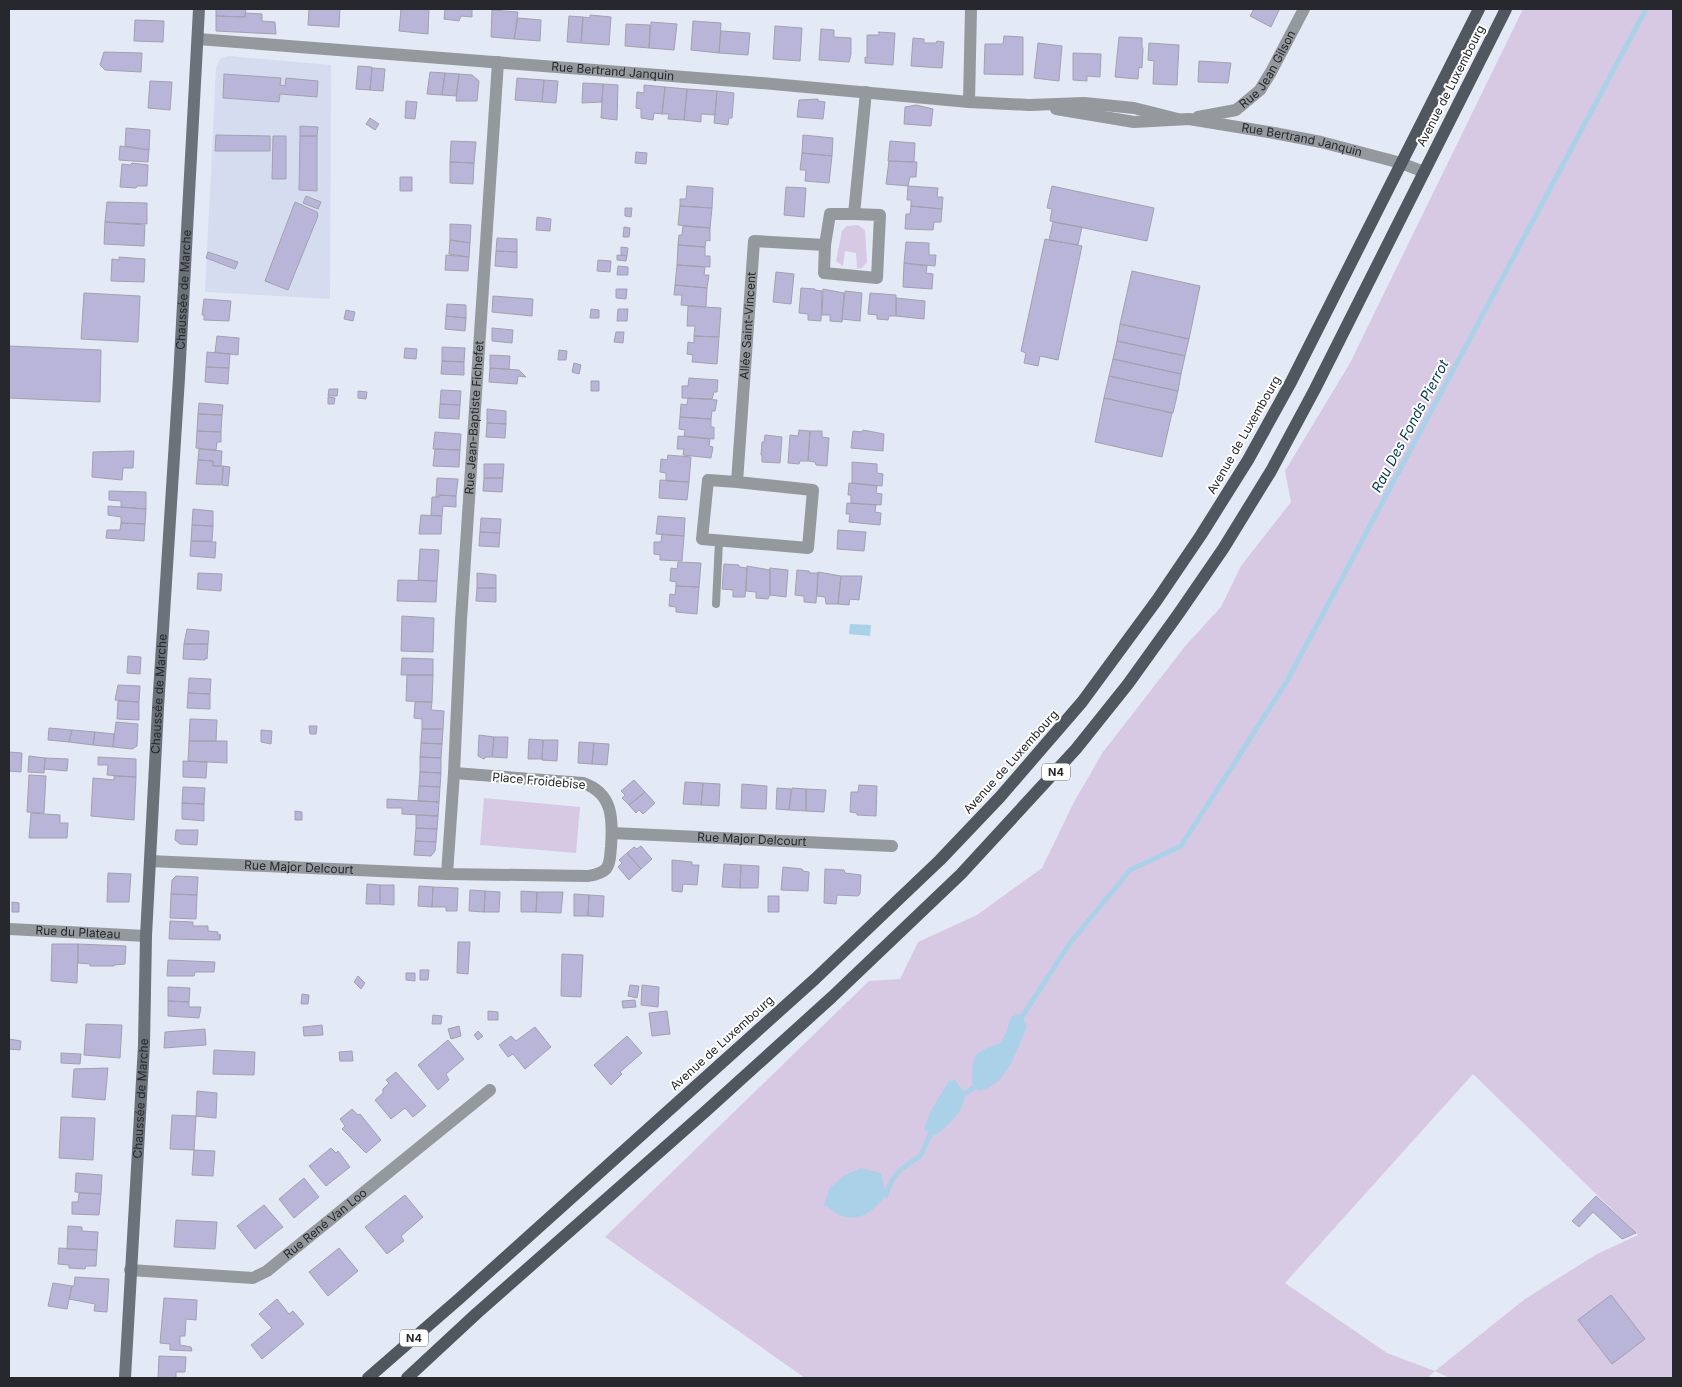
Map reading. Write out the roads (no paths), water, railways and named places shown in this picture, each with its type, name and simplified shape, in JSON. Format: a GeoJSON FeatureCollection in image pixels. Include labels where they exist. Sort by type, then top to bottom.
{"type":"FeatureCollection","features":[{"type":"Feature","properties":{"kind":"main road","name":"Chaussée de Marche"},"geometry":{"type":"LineString","coordinates":[[125,1378],[144,1044],[146,936],[150,861],[199,9]]}},
{"type":"Feature","properties":{"kind":"main road","name":"Avenue de Luxembourg"},"geometry":{"type":"LineString","coordinates":[[368,1378],[460,1298],[815,979],[940,860],[1000,797],[1082,702],[1157,600],[1248,460],[1291,382],[1479,9]]}},
{"type":"Feature","properties":{"kind":"main road","name":"Avenue de Luxembourg"},"geometry":{"type":"LineString","coordinates":[[407,1378],[832,997],[961,874],[1076,749],[1128,684],[1179,613],[1223,549],[1271,471],[1315,389],[1506,9]]}},
{"type":"Feature","properties":{"kind":"street"},"geometry":{"type":"LineString","coordinates":[[969,102],[971,9]]}},
{"type":"Feature","properties":{"kind":"street","name":"Rue Jean Gilson"},"geometry":{"type":"LineString","coordinates":[[1183,119],[1236,110],[1260,90],[1304,9]]}},
{"type":"Feature","properties":{"kind":"street","name":"Rue Bertrand Janquin"},"geometry":{"type":"LineString","coordinates":[[198,39],[866,92],[969,102],[1029,104],[1134,122],[1183,119],[1321,142],[1401,163],[1424,172]]}},
{"type":"Feature","properties":{"kind":"street","name":"Rue Jean-Baptiste Fichefet"},"geometry":{"type":"LineString","coordinates":[[454,773],[461,620],[498,62]]}},
{"type":"Feature","properties":{"kind":"street"},"geometry":{"type":"LineString","coordinates":[[854,214],[866,92]]}},
{"type":"Feature","properties":{"kind":"street"},"geometry":{"type":"LineString","coordinates":[[830,214],[854,214],[880,215],[878,278],[824,273],[830,214]]}},
{"type":"Feature","properties":{"kind":"street","name":"Allée Saint-Vincent"},"geometry":{"type":"LineString","coordinates":[[737,482],[754,241],[826,245]]}},
{"type":"Feature","properties":{"kind":"street"},"geometry":{"type":"LineString","coordinates":[[708,480],[737,482],[813,490],[808,548],[702,539],[708,480]]}},
{"type":"Feature","properties":{"kind":"street"},"geometry":{"type":"LineString","coordinates":[[446,874],[454,773]]}},
{"type":"Feature","properties":{"kind":"street","name":"Place Froidebise"},"geometry":{"type":"LineString","coordinates":[[446,874],[595,874],[606,869],[610,863],[612,832],[610,810],[601,792],[592,786],[583,783],[454,773]]}},
{"type":"Feature","properties":{"kind":"street","name":"Rue Major Delcourt"},"geometry":{"type":"LineString","coordinates":[[612,832],[892,846]]}},
{"type":"Feature","properties":{"kind":"street","name":"Rue Major Delcourt"},"geometry":{"type":"LineString","coordinates":[[150,861],[446,874]]}},
{"type":"Feature","properties":{"kind":"street","name":"Rue du Plateau"},"geometry":{"type":"LineString","coordinates":[[9,929],[146,936]]}},
{"type":"Feature","properties":{"kind":"street","name":"Rue René Van Loo"},"geometry":{"type":"LineString","coordinates":[[130,1270],[253,1278],[267,1271],[490,1090]]}},
{"type":"Feature","properties":{"kind":"lane"},"geometry":{"type":"LineString","coordinates":[[716,604],[720,541]]}},
{"type":"Feature","properties":{"kind":"waterway","name":"Rau Des Fonds Pierrot"},"geometry":{"type":"LineString","coordinates":[[1020,1020],[1070,943],[1130,870],[1181,846],[1287,681],[1646,9]]}},
{"type":"Feature","properties":{"kind":"waterway"},"geometry":{"type":"LineString","coordinates":[[958,1097],[980,1082]]}},
{"type":"Feature","properties":{"kind":"waterway"},"geometry":{"type":"LineString","coordinates":[[886,1195],[892,1180],[900,1170],[921,1155],[933,1128]]}}]}
